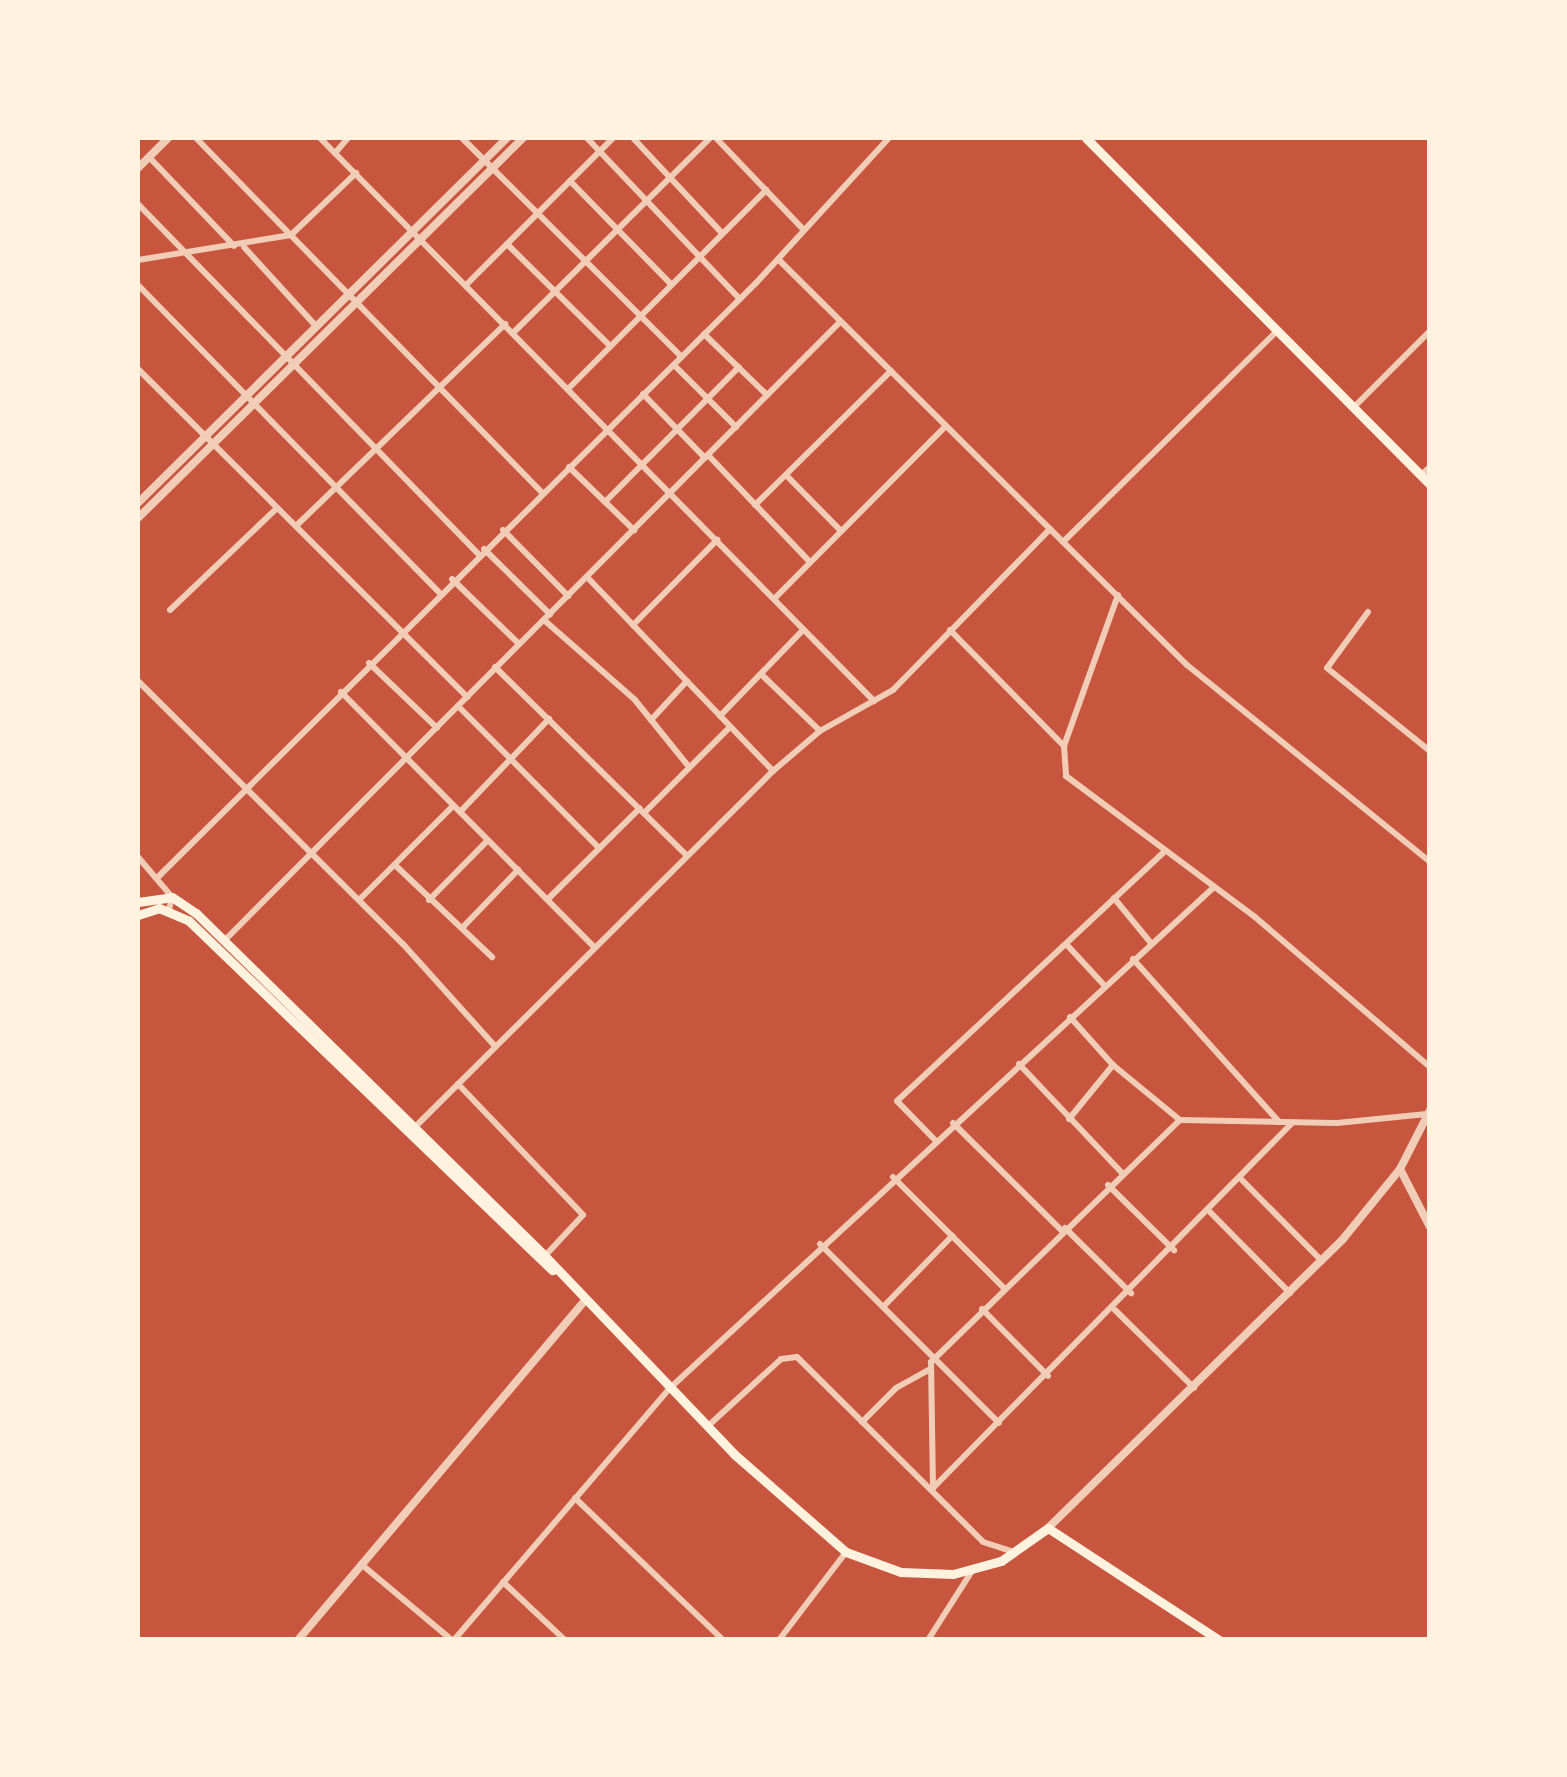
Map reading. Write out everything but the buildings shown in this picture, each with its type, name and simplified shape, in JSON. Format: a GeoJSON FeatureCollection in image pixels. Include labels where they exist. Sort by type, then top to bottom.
{"type":"FeatureCollection","features":[{"type":"Feature","properties":{"kind":"main road"},"geometry":{"type":"LineString","coordinates":[[1086,138],[1430,485]]}},
{"type":"Feature","properties":{"kind":"main road"},"geometry":{"type":"LineString","coordinates":[[138,902],[172,897],[542,1259]]}},
{"type":"Feature","properties":{"kind":"main road"},"geometry":{"type":"LineString","coordinates":[[138,915],[169,910],[221,944]]}},
{"type":"Feature","properties":{"kind":"main road"},"geometry":{"type":"LineString","coordinates":[[359,1081],[414,1128],[789,1508],[846,1552],[901,1572],[972,1572],[1015,1552],[1048,1528],[1219,1640]]}},
{"type":"Feature","properties":{"kind":"street"},"geometry":{"type":"LineString","coordinates":[[138,168],[168,138]]}},
{"type":"Feature","properties":{"kind":"street"},"geometry":{"type":"LineString","coordinates":[[196,138],[360,299],[542,492]]}},
{"type":"Feature","properties":{"kind":"street"},"geometry":{"type":"LineString","coordinates":[[320,138],[874,701]]}},
{"type":"Feature","properties":{"kind":"street"},"geometry":{"type":"LineString","coordinates":[[334,152],[348,138]]}},
{"type":"Feature","properties":{"kind":"street"},"geometry":{"type":"LineString","coordinates":[[462,138],[682,357]]}},
{"type":"Feature","properties":{"kind":"street"},"geometry":{"type":"LineString","coordinates":[[138,503],[507,138]]}},
{"type":"Feature","properties":{"kind":"street"},"geometry":{"type":"LineString","coordinates":[[138,518],[523,138]]}},
{"type":"Feature","properties":{"kind":"street"},"geometry":{"type":"LineString","coordinates":[[588,138],[740,298]]}},
{"type":"Feature","properties":{"kind":"street"},"geometry":{"type":"LineString","coordinates":[[467,284],[614,138]]}},
{"type":"Feature","properties":{"kind":"street"},"geometry":{"type":"LineString","coordinates":[[633,138],[722,233]]}},
{"type":"Feature","properties":{"kind":"street"},"geometry":{"type":"LineString","coordinates":[[513,333],[713,138],[803,229]]}},
{"type":"Feature","properties":{"kind":"street"},"geometry":{"type":"LineString","coordinates":[[158,878],[439,592],[682,357],[889,138]]}},
{"type":"Feature","properties":{"kind":"street"},"geometry":{"type":"LineString","coordinates":[[149,157],[316,326]]}},
{"type":"Feature","properties":{"kind":"street"},"geometry":{"type":"LineString","coordinates":[[138,260],[239,247],[291,235],[356,173]]}},
{"type":"Feature","properties":{"kind":"street"},"geometry":{"type":"LineString","coordinates":[[570,181],[671,284]]}},
{"type":"Feature","properties":{"kind":"street"},"geometry":{"type":"LineString","coordinates":[[568,388],[766,190]]}},
{"type":"Feature","properties":{"kind":"street"},"geometry":{"type":"LineString","coordinates":[[138,204],[378,450],[651,720],[690,768]]}},
{"type":"Feature","properties":{"kind":"street"},"geometry":{"type":"LineString","coordinates":[[507,244],[610,346]]}},
{"type":"Feature","properties":{"kind":"street"},"geometry":{"type":"LineString","coordinates":[[778,259],[1062,542],[1250,722],[1430,862]]}},
{"type":"Feature","properties":{"kind":"street"},"geometry":{"type":"LineString","coordinates":[[138,285],[439,592]]}},
{"type":"Feature","properties":{"kind":"street"},"geometry":{"type":"LineString","coordinates":[[221,944],[840,322]]}},
{"type":"Feature","properties":{"kind":"street"},"geometry":{"type":"LineString","coordinates":[[296,526],[505,324]]}},
{"type":"Feature","properties":{"kind":"street"},"geometry":{"type":"LineString","coordinates":[[1062,542],[1277,331]]}},
{"type":"Feature","properties":{"kind":"street"},"geometry":{"type":"LineString","coordinates":[[1353,408],[1430,331]]}},
{"type":"Feature","properties":{"kind":"street"},"geometry":{"type":"LineString","coordinates":[[704,334],[767,395]]}},
{"type":"Feature","properties":{"kind":"street"},"geometry":{"type":"LineString","coordinates":[[674,365],[736,427]]}},
{"type":"Feature","properties":{"kind":"street"},"geometry":{"type":"LineString","coordinates":[[605,502],[739,367]]}},
{"type":"Feature","properties":{"kind":"street"},"geometry":{"type":"LineString","coordinates":[[138,368],[467,697]]}},
{"type":"Feature","properties":{"kind":"street"},"geometry":{"type":"LineString","coordinates":[[755,505],[891,372]]}},
{"type":"Feature","properties":{"kind":"street"},"geometry":{"type":"LineString","coordinates":[[644,394],[810,562]]}},
{"type":"Feature","properties":{"kind":"street"},"geometry":{"type":"LineString","coordinates":[[774,599],[946,426]]}},
{"type":"Feature","properties":{"kind":"street"},"geometry":{"type":"LineString","coordinates":[[568,466],[634,530]]}},
{"type":"Feature","properties":{"kind":"street"},"geometry":{"type":"LineString","coordinates":[[1420,476],[1430,466]]}},
{"type":"Feature","properties":{"kind":"street"},"geometry":{"type":"LineString","coordinates":[[786,475],[842,531]]}},
{"type":"Feature","properties":{"kind":"street"},"geometry":{"type":"LineString","coordinates":[[170,610],[277,508]]}},
{"type":"Feature","properties":{"kind":"street"},"geometry":{"type":"LineString","coordinates":[[414,1128],[773,771],[820,732],[874,701],[1050,529]]}},
{"type":"Feature","properties":{"kind":"street"},"geometry":{"type":"LineString","coordinates":[[503,530],[568,596]]}},
{"type":"Feature","properties":{"kind":"street"},"geometry":{"type":"LineString","coordinates":[[633,625],[716,540]]}},
{"type":"Feature","properties":{"kind":"street"},"geometry":{"type":"LineString","coordinates":[[587,577],[773,771]]}},
{"type":"Feature","properties":{"kind":"street"},"geometry":{"type":"LineString","coordinates":[[452,580],[518,644]]}},
{"type":"Feature","properties":{"kind":"street"},"geometry":{"type":"LineString","coordinates":[[1118,595],[1064,746],[1066,776],[1163,853],[1214,887],[1430,1068]]}},
{"type":"Feature","properties":{"kind":"street"},"geometry":{"type":"LineString","coordinates":[[1368,612],[1326,668],[1430,751]]}},
{"type":"Feature","properties":{"kind":"street"},"geometry":{"type":"LineString","coordinates":[[720,716],[804,630]]}},
{"type":"Feature","properties":{"kind":"street"},"geometry":{"type":"LineString","coordinates":[[950,630],[1064,746]]}},
{"type":"Feature","properties":{"kind":"street"},"geometry":{"type":"LineString","coordinates":[[369,663],[436,728]]}},
{"type":"Feature","properties":{"kind":"street"},"geometry":{"type":"LineString","coordinates":[[496,667],[686,854]]}},
{"type":"Feature","properties":{"kind":"street"},"geometry":{"type":"LineString","coordinates":[[761,674],[820,732]]}},
{"type":"Feature","properties":{"kind":"street"},"geometry":{"type":"LineString","coordinates":[[138,680],[358,901],[495,1046]]}},
{"type":"Feature","properties":{"kind":"street"},"geometry":{"type":"LineString","coordinates":[[651,720],[687,682]]}},
{"type":"Feature","properties":{"kind":"street"},"geometry":{"type":"LineString","coordinates":[[341,692],[594,946]]}},
{"type":"Feature","properties":{"kind":"street"},"geometry":{"type":"LineString","coordinates":[[458,706],[599,848]]}},
{"type":"Feature","properties":{"kind":"street"},"geometry":{"type":"LineString","coordinates":[[460,812],[549,719]]}},
{"type":"Feature","properties":{"kind":"street"},"geometry":{"type":"LineString","coordinates":[[548,899],[730,726]]}},
{"type":"Feature","properties":{"kind":"street"},"geometry":{"type":"LineString","coordinates":[[358,901],[453,806]]}},
{"type":"Feature","properties":{"kind":"street"},"geometry":{"type":"LineString","coordinates":[[429,900],[487,840]]}},
{"type":"Feature","properties":{"kind":"street"},"geometry":{"type":"LineString","coordinates":[[934,1140],[897,1100],[1068,946],[1074,932],[1163,853]]}},
{"type":"Feature","properties":{"kind":"street"},"geometry":{"type":"LineString","coordinates":[[138,857],[172,897],[169,910]]}},
{"type":"Feature","properties":{"kind":"street"},"geometry":{"type":"LineString","coordinates":[[396,865],[492,956]]}},
{"type":"Feature","properties":{"kind":"street"},"geometry":{"type":"LineString","coordinates":[[462,928],[518,870]]}},
{"type":"Feature","properties":{"kind":"street"},"geometry":{"type":"LineString","coordinates":[[361,1564],[453,1640],[670,1388],[820,1244],[1214,887]]}},
{"type":"Feature","properties":{"kind":"street"},"geometry":{"type":"LineString","coordinates":[[1114,898],[1151,942]]}},
{"type":"Feature","properties":{"kind":"street"},"geometry":{"type":"LineString","coordinates":[[1068,946],[1104,985]]}},
{"type":"Feature","properties":{"kind":"street"},"geometry":{"type":"LineString","coordinates":[[1133,959],[1280,1123]]}},
{"type":"Feature","properties":{"kind":"street"},"geometry":{"type":"LineString","coordinates":[[1070,1017],[1113,1065],[1180,1120],[1292,1124],[1428,1112]]}},
{"type":"Feature","properties":{"kind":"street"},"geometry":{"type":"LineString","coordinates":[[1019,1064],[1122,1174]]}},
{"type":"Feature","properties":{"kind":"street"},"geometry":{"type":"LineString","coordinates":[[1069,1119],[1113,1065]]}},
{"type":"Feature","properties":{"kind":"street"},"geometry":{"type":"LineString","coordinates":[[458,1084],[583,1215],[542,1259]]}},
{"type":"Feature","properties":{"kind":"street"},"geometry":{"type":"LineString","coordinates":[[1048,1528],[1322,1262],[1400,1170],[1428,1112]]}},
{"type":"Feature","properties":{"kind":"street"},"geometry":{"type":"LineString","coordinates":[[933,1488],[928,1370],[934,1358],[1180,1120]]}},
{"type":"Feature","properties":{"kind":"street"},"geometry":{"type":"LineString","coordinates":[[953,1123],[1131,1294]]}},
{"type":"Feature","properties":{"kind":"street"},"geometry":{"type":"LineString","coordinates":[[933,1488],[1131,1294],[1292,1124]]}},
{"type":"Feature","properties":{"kind":"street"},"geometry":{"type":"LineString","coordinates":[[1400,1170],[1430,1226]]}},
{"type":"Feature","properties":{"kind":"street"},"geometry":{"type":"LineString","coordinates":[[893,1178],[1004,1288]]}},
{"type":"Feature","properties":{"kind":"street"},"geometry":{"type":"LineString","coordinates":[[1242,1180],[1322,1262]]}},
{"type":"Feature","properties":{"kind":"street"},"geometry":{"type":"LineString","coordinates":[[1108,1186],[1174,1250]]}},
{"type":"Feature","properties":{"kind":"street"},"geometry":{"type":"LineString","coordinates":[[1210,1212],[1290,1294]]}},
{"type":"Feature","properties":{"kind":"street"},"geometry":{"type":"LineString","coordinates":[[884,1306],[952,1236]]}},
{"type":"Feature","properties":{"kind":"street"},"geometry":{"type":"LineString","coordinates":[[820,1244],[999,1423]]}},
{"type":"Feature","properties":{"kind":"street"},"geometry":{"type":"LineString","coordinates":[[298,1640],[583,1302]]}},
{"type":"Feature","properties":{"kind":"street"},"geometry":{"type":"LineString","coordinates":[[982,1310],[1048,1376]]}},
{"type":"Feature","properties":{"kind":"street"},"geometry":{"type":"LineString","coordinates":[[1114,1310],[1194,1388]]}},
{"type":"Feature","properties":{"kind":"street"},"geometry":{"type":"LineString","coordinates":[[706,1426],[789,1354],[933,1488],[983,1542],[1015,1552]]}},
{"type":"Feature","properties":{"kind":"street"},"geometry":{"type":"LineString","coordinates":[[862,1422],[896,1388],[928,1370]]}},
{"type":"Feature","properties":{"kind":"street"},"geometry":{"type":"LineString","coordinates":[[575,1498],[723,1640]]}},
{"type":"Feature","properties":{"kind":"street"},"geometry":{"type":"LineString","coordinates":[[779,1640],[846,1552]]}},
{"type":"Feature","properties":{"kind":"street"},"geometry":{"type":"LineString","coordinates":[[928,1640],[972,1572]]}},
{"type":"Feature","properties":{"kind":"street"},"geometry":{"type":"LineString","coordinates":[[503,1582],[565,1640]]}}]}
